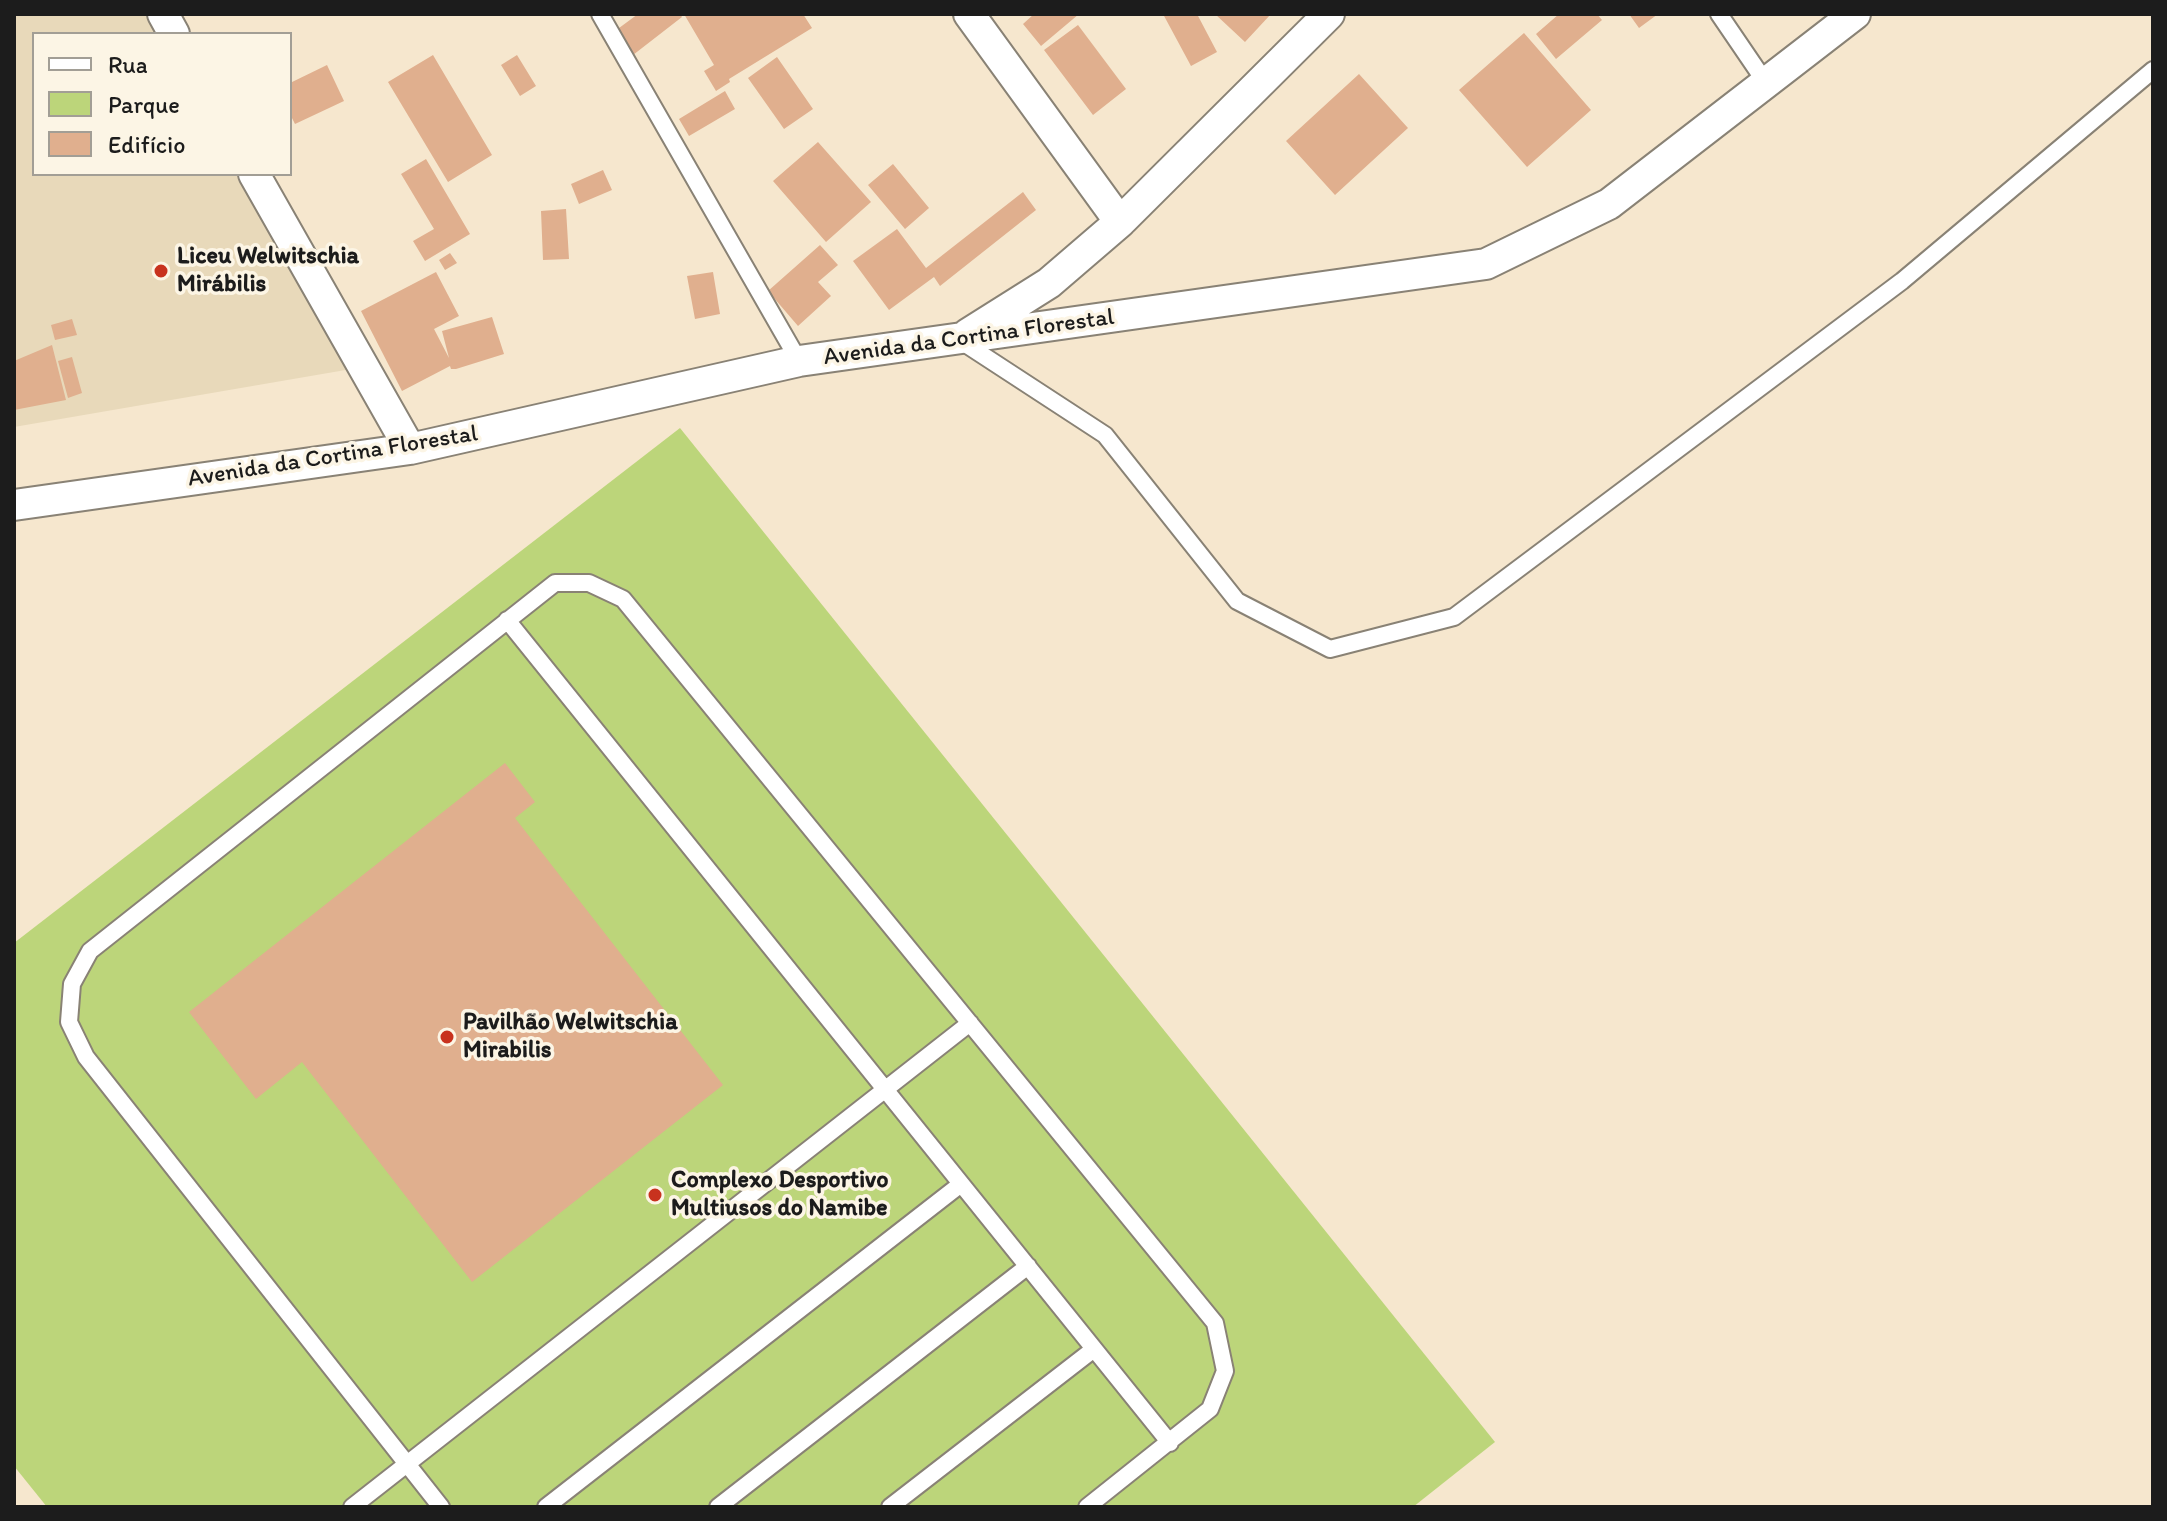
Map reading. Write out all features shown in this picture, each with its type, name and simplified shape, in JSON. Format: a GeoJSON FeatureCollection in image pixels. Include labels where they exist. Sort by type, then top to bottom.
{"type":"FeatureCollection","features":[{"type":"Feature","properties":{"kind":"street"},"geometry":{"type":"LineString","coordinates":[[163,14],[173,32]]}},
{"type":"Feature","properties":{"kind":"street"},"geometry":{"type":"LineString","coordinates":[[969,14],[1120,222]]}},
{"type":"Feature","properties":{"kind":"street"},"geometry":{"type":"LineString","coordinates":[[959,340],[1049,283],[1120,222],[1329,14]]}},
{"type":"Feature","properties":{"kind":"street","name":"Avenida da Cortina Florestal"},"geometry":{"type":"LineString","coordinates":[[14,505],[410,449],[799,361],[1486,264],[1609,204],[1855,14]]}},
{"type":"Feature","properties":{"kind":"street"},"geometry":{"type":"LineString","coordinates":[[255,176],[410,449]]}},
{"type":"Feature","properties":{"kind":"lane"},"geometry":{"type":"LineString","coordinates":[[600,14],[799,361]]}},
{"type":"Feature","properties":{"kind":"lane"},"geometry":{"type":"LineString","coordinates":[[1719,14],[1766,83]]}},
{"type":"Feature","properties":{"kind":"lane"},"geometry":{"type":"LineString","coordinates":[[959,340],[1105,435],[1237,601],[1330,649],[1454,617],[1902,281],[2153,70]]}},
{"type":"Feature","properties":{"kind":"lane"},"geometry":{"type":"LineString","coordinates":[[441,1507],[86,1057],[69,1022],[72,984],[90,951],[555,583],[589,583],[623,599],[1215,1323],[1225,1371],[1210,1409],[1087,1507]]}},
{"type":"Feature","properties":{"kind":"lane"},"geometry":{"type":"LineString","coordinates":[[507,620],[1170,1443]]}},
{"type":"Feature","properties":{"kind":"lane"},"geometry":{"type":"LineString","coordinates":[[352,1507],[970,1023]]}},
{"type":"Feature","properties":{"kind":"lane"},"geometry":{"type":"LineString","coordinates":[[546,1507],[961,1184]]}},
{"type":"Feature","properties":{"kind":"lane"},"geometry":{"type":"LineString","coordinates":[[718,1507],[1028,1266]]}},
{"type":"Feature","properties":{"kind":"lane"},"geometry":{"type":"LineString","coordinates":[[890,1507],[1094,1349]]}},
{"type":"Feature","properties":{"kind":"shaded area","name":"Liceu Welwitschia Mirábilis"},"geometry":{"type":"Polygon","coordinates":[[[14,14],[163,14],[173,32],[32,32],[32,176],[255,176],[363,367],[14,427],[14,14]]]}},
{"type":"Feature","properties":{"kind":"green space","name":"Complexo Desportivo Multiusos do Namibe"},"geometry":{"type":"Polygon","coordinates":[[[680,428],[1495,1442],[1413,1507],[47,1507],[14,1466],[14,943],[680,428]]]}},
{"type":"Feature","properties":{"kind":"building"},"geometry":{"type":"Polygon","coordinates":[[[638,14],[680,14],[682,17],[633,55],[615,31],[638,14]]]}},
{"type":"Feature","properties":{"kind":"building"},"geometry":{"type":"Polygon","coordinates":[[[684,14],[803,14],[812,28],[729,79],[730,82],[716,91],[704,71],[714,65],[684,14]]]}},
{"type":"Feature","properties":{"kind":"building"},"geometry":{"type":"Polygon","coordinates":[[[1034,14],[1079,14],[1041,46],[1023,24],[1034,14]]]}},
{"type":"Feature","properties":{"kind":"building"},"geometry":{"type":"Polygon","coordinates":[[[1163,14],[1197,14],[1217,52],[1191,66],[1163,14]]]}},
{"type":"Feature","properties":{"kind":"building"},"geometry":{"type":"Polygon","coordinates":[[[1215,14],[1271,14],[1245,42],[1215,14]]]}},
{"type":"Feature","properties":{"kind":"building"},"geometry":{"type":"Polygon","coordinates":[[[1559,14],[1597,14],[1602,20],[1556,59],[1536,34],[1559,14]]]}},
{"type":"Feature","properties":{"kind":"building"},"geometry":{"type":"Polygon","coordinates":[[[1629,14],[1658,14],[1639,28],[1629,14]]]}},
{"type":"Feature","properties":{"kind":"building"},"geometry":{"type":"Polygon","coordinates":[[[1078,25],[1126,89],[1093,115],[1044,50],[1078,25]]]}},
{"type":"Feature","properties":{"kind":"building"},"geometry":{"type":"Polygon","coordinates":[[[1524,33],[1591,110],[1527,167],[1459,90],[1524,33]]]}},
{"type":"Feature","properties":{"kind":"building"},"geometry":{"type":"Polygon","coordinates":[[[433,55],[492,155],[448,182],[388,82],[433,55]]]}},
{"type":"Feature","properties":{"kind":"building"},"geometry":{"type":"Polygon","coordinates":[[[517,55],[536,86],[520,96],[501,65],[517,55]]]}},
{"type":"Feature","properties":{"kind":"building"},"geometry":{"type":"Polygon","coordinates":[[[777,57],[813,109],[784,129],[748,78],[777,57]]]}},
{"type":"Feature","properties":{"kind":"building"},"geometry":{"type":"Polygon","coordinates":[[[327,65],[344,101],[295,124],[292,118],[292,82],[327,65]]]}},
{"type":"Feature","properties":{"kind":"building"},"geometry":{"type":"Polygon","coordinates":[[[1359,74],[1408,128],[1335,195],[1286,141],[1359,74]]]}},
{"type":"Feature","properties":{"kind":"building"},"geometry":{"type":"Polygon","coordinates":[[[725,91],[735,109],[689,136],[679,119],[725,91]]]}},
{"type":"Feature","properties":{"kind":"building"},"geometry":{"type":"Polygon","coordinates":[[[818,142],[871,202],[826,242],[773,181],[818,142]]]}},
{"type":"Feature","properties":{"kind":"building"},"geometry":{"type":"Polygon","coordinates":[[[426,159],[470,234],[425,261],[413,241],[434,229],[401,174],[426,159]]]}},
{"type":"Feature","properties":{"kind":"building"},"geometry":{"type":"Polygon","coordinates":[[[893,164],[929,208],[905,229],[868,185],[893,164]]]}},
{"type":"Feature","properties":{"kind":"building"},"geometry":{"type":"Polygon","coordinates":[[[603,170],[612,190],[579,204],[571,184],[603,170]]]}},
{"type":"Feature","properties":{"kind":"building"},"geometry":{"type":"Polygon","coordinates":[[[1023,192],[1036,210],[940,286],[934,277],[889,310],[853,261],[897,229],[926,268],[1023,192]]]}},
{"type":"Feature","properties":{"kind":"building"},"geometry":{"type":"Polygon","coordinates":[[[566,209],[569,259],[543,260],[541,211],[566,209]]]}},
{"type":"Feature","properties":{"kind":"building"},"geometry":{"type":"Polygon","coordinates":[[[820,245],[838,265],[818,282],[831,296],[798,326],[768,291],[820,245]]]}},
{"type":"Feature","properties":{"kind":"building"},"geometry":{"type":"Polygon","coordinates":[[[450,253],[457,263],[445,270],[439,260],[450,253]]]}},
{"type":"Feature","properties":{"kind":"building"},"geometry":{"type":"Polygon","coordinates":[[[436,272],[459,316],[434,329],[449,358],[442,331],[492,317],[504,354],[456,369],[450,366],[402,391],[361,311],[436,272]]]}},
{"type":"Feature","properties":{"kind":"building"},"geometry":{"type":"Polygon","coordinates":[[[713,272],[720,314],[695,319],[687,276],[713,272]]]}},
{"type":"Feature","properties":{"kind":"building"},"geometry":{"type":"Polygon","coordinates":[[[72,319],[77,335],[55,340],[51,325],[72,319]]]}},
{"type":"Feature","properties":{"kind":"building"},"geometry":{"type":"Polygon","coordinates":[[[52,345],[66,400],[14,410],[14,361],[52,345]]]}},
{"type":"Feature","properties":{"kind":"building"},"geometry":{"type":"Polygon","coordinates":[[[72,357],[82,393],[68,398],[58,361],[72,357]]]}},
{"type":"Feature","properties":{"kind":"building","name":"Pavilhão Welwitschia Mirabilis"},"geometry":{"type":"Polygon","coordinates":[[[505,763],[535,802],[515,818],[723,1085],[472,1282],[302,1062],[256,1099],[189,1012],[505,763]]]}},
{"type":"Feature","properties":{"kind":"place","name":"Liceu Welwitschia Mirábilis"},"geometry":{"type":"Point","coordinates":[161,271]}},
{"type":"Feature","properties":{"kind":"place","name":"Pavilhão Welwitschia Mirabilis"},"geometry":{"type":"Point","coordinates":[447,1037]}},
{"type":"Feature","properties":{"kind":"place","name":"Complexo Desportivo Multiusos do Namibe"},"geometry":{"type":"Point","coordinates":[655,1195]}}]}
